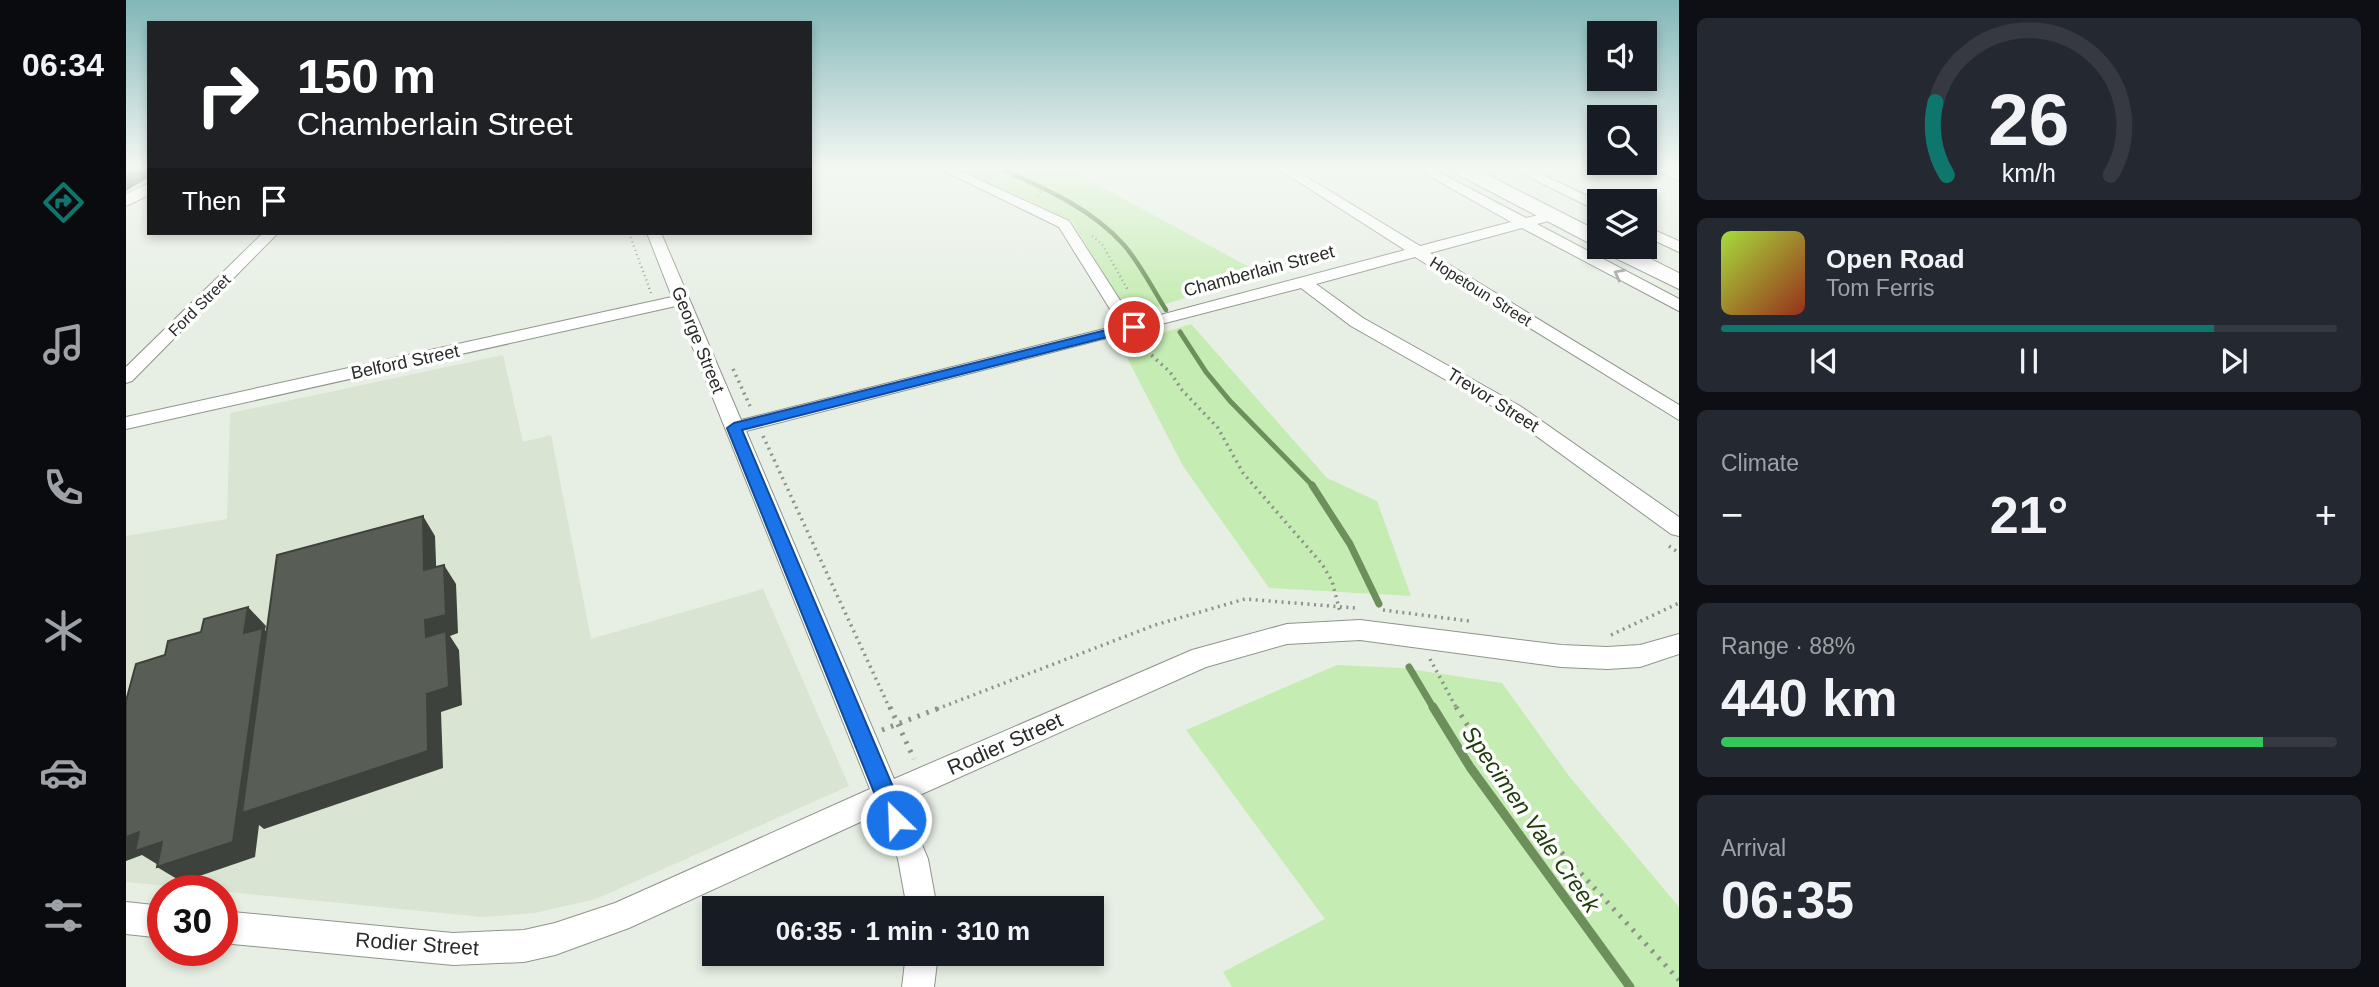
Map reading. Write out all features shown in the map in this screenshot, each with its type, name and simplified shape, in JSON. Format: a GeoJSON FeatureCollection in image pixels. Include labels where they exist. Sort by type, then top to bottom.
{"type":"FeatureCollection","features":[{"type":"Feature","properties":{"kind":"main road"},"geometry":{"type":"LineString","coordinates":[[1547,214],[1587,234]]}},
{"type":"Feature","properties":{"kind":"main road"},"geometry":{"type":"LineString","coordinates":[[1657,257],[1679,268]]}},
{"type":"Feature","properties":{"kind":"main road"},"geometry":{"type":"LineString","coordinates":[[1634,259],[1679,282]]}},
{"type":"Feature","properties":{"kind":"street"},"geometry":{"type":"LineString","coordinates":[[1044,214],[1064,223],[1133,334]]}},
{"type":"Feature","properties":{"kind":"street","name":"Hopetoun Street"},"geometry":{"type":"LineString","coordinates":[[1357,214],[1679,414]]}},
{"type":"Feature","properties":{"kind":"street"},"geometry":{"type":"LineString","coordinates":[[1506,214],[1679,306]]}},
{"type":"Feature","properties":{"kind":"street","name":"Chamberlain Street"},"geometry":{"type":"LineString","coordinates":[[734,428],[1133,334],[1302,281],[1551,216]]}},
{"type":"Feature","properties":{"kind":"street","name":"Ford Street"},"geometry":{"type":"LineString","coordinates":[[126,377],[269,235]]}},
{"type":"Feature","properties":{"kind":"street","name":"George Street"},"geometry":{"type":"LineString","coordinates":[[655,235],[913,859],[920,896]]}},
{"type":"Feature","properties":{"kind":"street"},"geometry":{"type":"LineString","coordinates":[[1657,236],[1679,247]]}},
{"type":"Feature","properties":{"kind":"street","name":"Trevor Street"},"geometry":{"type":"LineString","coordinates":[[1302,281],[1366,328],[1464,380],[1513,410],[1679,528]]}},
{"type":"Feature","properties":{"kind":"street","name":"Belford Street"},"geometry":{"type":"LineString","coordinates":[[126,424],[683,300]]}},
{"type":"Feature","properties":{"kind":"street","name":"Rodier Street"},"geometry":{"type":"LineString","coordinates":[[238,929],[453,949],[524,946],[575,933],[618,917],[885,796],[1201,659],[1287,634],[1349,630],[1561,656],[1607,659],[1647,654],[1679,644]]}},
{"type":"Feature","properties":{"kind":"street"},"geometry":{"type":"LineString","coordinates":[[126,918],[147,920]]}},
{"type":"Feature","properties":{"kind":"street"},"geometry":{"type":"LineString","coordinates":[[918,987],[921,966]]}},
{"type":"Feature","properties":{"kind":"path"},"geometry":{"type":"LineString","coordinates":[[630,235],[656,306]]}},
{"type":"Feature","properties":{"kind":"path"},"geometry":{"type":"LineString","coordinates":[[1133,334],[1218,428],[1243,473],[1322,564],[1332,581],[1338,607],[1349,630]]}},
{"type":"Feature","properties":{"kind":"path"},"geometry":{"type":"LineString","coordinates":[[756,422],[924,779]]}},
{"type":"Feature","properties":{"kind":"path"},"geometry":{"type":"LineString","coordinates":[[1668,545],[1679,553]]}},
{"type":"Feature","properties":{"kind":"path"},"geometry":{"type":"LineString","coordinates":[[1418,656],[1430,657],[1474,739],[1517,804],[1679,980]]}},
{"type":"Feature","properties":{"kind":"shaded area"},"geometry":{"type":"Polygon","coordinates":[[[503,355],[523,442],[551,435],[591,639],[763,589],[849,786],[596,899],[535,913],[482,917],[238,893],[238,875],[147,875],[147,884],[126,882],[126,536],[227,519],[230,413],[503,355]]]}},
{"type":"Feature","properties":{"kind":"green space"},"geometry":{"type":"Polygon","coordinates":[[[1057,214],[1152,214],[1260,273],[1154,308],[1119,300],[1072,221],[1057,214]]]}},
{"type":"Feature","properties":{"kind":"green space"},"geometry":{"type":"Polygon","coordinates":[[[1191,324],[1327,478],[1377,501],[1411,596],[1269,588],[1183,466],[1121,346],[1191,324]]]}},
{"type":"Feature","properties":{"kind":"green space"},"geometry":{"type":"Polygon","coordinates":[[[1337,665],[1402,668],[1502,683],[1569,776],[1679,907],[1679,987],[1232,987],[1223,972],[1325,919],[1186,730],[1337,665]]]}},
{"type":"Feature","properties":{"kind":"building"},"geometry":{"type":"Polygon","coordinates":[[[423,516],[424,570],[444,565],[446,615],[425,620],[426,637],[446,631],[449,687],[427,694],[428,751],[242,813],[277,555],[423,516]]]}},
{"type":"Feature","properties":{"kind":"building"},"geometry":{"type":"Polygon","coordinates":[[[248,607],[244,633],[263,628],[233,842],[157,867],[162,842],[135,851],[139,832],[126,837],[126,701],[136,664],[165,655],[168,641],[201,632],[204,619],[248,607]]]}},
{"type":"Feature","properties":{"kind":"waterway","name":"Specimen Vale Creek"},"geometry":{"type":"LineString","coordinates":[[1088,214],[1124,245],[1166,310]]}},
{"type":"Feature","properties":{"kind":"waterway","name":"Specimen Vale Creek"},"geometry":{"type":"LineString","coordinates":[[1180,332],[1206,372],[1230,401],[1313,486]]}},
{"type":"Feature","properties":{"kind":"waterway","name":"Specimen Vale Creek"},"geometry":{"type":"LineString","coordinates":[[1312,485],[1350,544],[1379,604]]}},
{"type":"Feature","properties":{"kind":"waterway","name":"Specimen Vale Creek"},"geometry":{"type":"LineString","coordinates":[[1409,667],[1434,709]]}},
{"type":"Feature","properties":{"kind":"waterway","name":"Specimen Vale Creek"},"geometry":{"type":"LineString","coordinates":[[1433,707],[1470,767],[1630,987]]}},
{"type":"Feature","properties":{"kind":"route"},"geometry":{"type":"LineString","coordinates":[[896,820],[734,428],[1134,327]]}}]}
